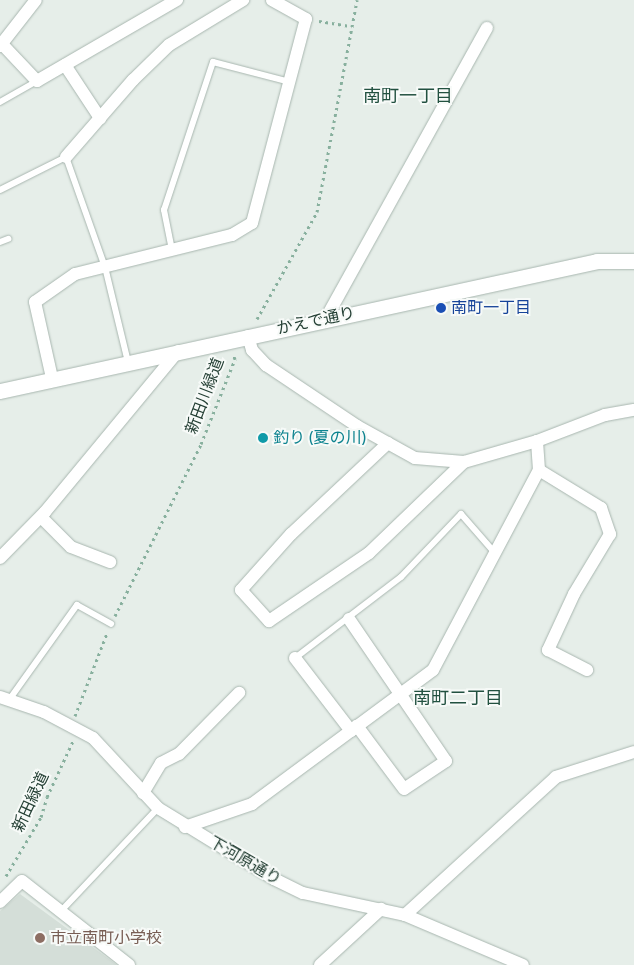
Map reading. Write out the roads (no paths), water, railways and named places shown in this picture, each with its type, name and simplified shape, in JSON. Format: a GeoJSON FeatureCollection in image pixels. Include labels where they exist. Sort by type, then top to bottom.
{"type":"FeatureCollection","features":[{"type":"Feature","properties":{"kind":"street"},"geometry":{"type":"LineString","coordinates":[[36,0],[1,45],[36,81],[177,0]]}},
{"type":"Feature","properties":{"kind":"street"},"geometry":{"type":"LineString","coordinates":[[66,157],[169,45],[243,0]]}},
{"type":"Feature","properties":{"kind":"street"},"geometry":{"type":"LineString","coordinates":[[52,378],[35,302],[75,274],[232,235],[252,223],[292,82],[306,19],[272,0]]}},
{"type":"Feature","properties":{"kind":"street"},"geometry":{"type":"LineString","coordinates":[[325,320],[487,28]]}},
{"type":"Feature","properties":{"kind":"street"},"geometry":{"type":"LineString","coordinates":[[65,65],[100,118]]}},
{"type":"Feature","properties":{"kind":"street","name":"かえで通り"},"geometry":{"type":"LineString","coordinates":[[0,391],[52,378],[597,262],[634,261]]}},
{"type":"Feature","properties":{"kind":"street"},"geometry":{"type":"LineString","coordinates":[[248,336],[252,350],[266,365],[357,426],[415,458],[464,462],[537,441],[605,415],[634,410]]}},
{"type":"Feature","properties":{"kind":"street"},"geometry":{"type":"LineString","coordinates":[[0,558],[41,516],[178,351]]}},
{"type":"Feature","properties":{"kind":"street"},"geometry":{"type":"LineString","coordinates":[[185,827],[252,804],[433,670],[539,470],[537,441]]}},
{"type":"Feature","properties":{"kind":"street"},"geometry":{"type":"LineString","coordinates":[[388,443],[291,534],[241,590],[269,621],[369,552],[464,462]]}},
{"type":"Feature","properties":{"kind":"street"},"geometry":{"type":"LineString","coordinates":[[539,470],[601,508],[610,534],[574,594],[548,650],[588,670]]}},
{"type":"Feature","properties":{"kind":"street"},"geometry":{"type":"LineString","coordinates":[[41,516],[71,546],[110,562]]}},
{"type":"Feature","properties":{"kind":"street"},"geometry":{"type":"LineString","coordinates":[[295,658],[404,790],[446,761],[402,693],[349,619]]}},
{"type":"Feature","properties":{"kind":"street"},"geometry":{"type":"LineString","coordinates":[[143,793],[161,763],[179,754],[238,693]]}},
{"type":"Feature","properties":{"kind":"street","name":"下河原通り"},"geometry":{"type":"LineString","coordinates":[[4,699],[75,727],[93,738],[158,808],[185,827],[274,879],[303,893],[380,908],[405,915],[522,965]]}},
{"type":"Feature","properties":{"kind":"street"},"geometry":{"type":"LineString","coordinates":[[405,915],[556,777],[634,752]]}},
{"type":"Feature","properties":{"kind":"street"},"geometry":{"type":"LineString","coordinates":[[0,902],[22,881],[129,965]]}},
{"type":"Feature","properties":{"kind":"street"},"geometry":{"type":"LineString","coordinates":[[320,965],[380,908]]}},
{"type":"Feature","properties":{"kind":"lane"},"geometry":{"type":"LineString","coordinates":[[172,250],[164,210],[213,62],[292,82]]}},
{"type":"Feature","properties":{"kind":"lane"},"geometry":{"type":"LineString","coordinates":[[0,102],[36,81]]}},
{"type":"Feature","properties":{"kind":"lane"},"geometry":{"type":"LineString","coordinates":[[0,190],[66,157],[105,267],[128,362]]}},
{"type":"Feature","properties":{"kind":"lane"},"geometry":{"type":"LineString","coordinates":[[0,242],[8,239]]}},
{"type":"Feature","properties":{"kind":"lane"},"geometry":{"type":"LineString","coordinates":[[295,658],[349,619],[401,577],[460,514],[495,552]]}},
{"type":"Feature","properties":{"kind":"lane"},"geometry":{"type":"LineString","coordinates":[[4,699],[77,605],[111,624]]}},
{"type":"Feature","properties":{"kind":"lane"},"geometry":{"type":"LineString","coordinates":[[61,911],[158,808]]}},
{"type":"Feature","properties":{"kind":"place","name":"南町一丁目"},"geometry":{"type":"Point","coordinates":[441,308]}},
{"type":"Feature","properties":{"kind":"place","name":"釣り (夏の川)"},"geometry":{"type":"Point","coordinates":[263,438]}},
{"type":"Feature","properties":{"kind":"place","name":"市立南町小学校"},"geometry":{"type":"Point","coordinates":[40,938]}},
{"type":"Feature","properties":{"kind":"district","name":"南町一丁目"},"geometry":{"type":"Point","coordinates":[408,96]}},
{"type":"Feature","properties":{"kind":"district","name":"南町二丁目"},"geometry":{"type":"Point","coordinates":[458,698]}}]}
